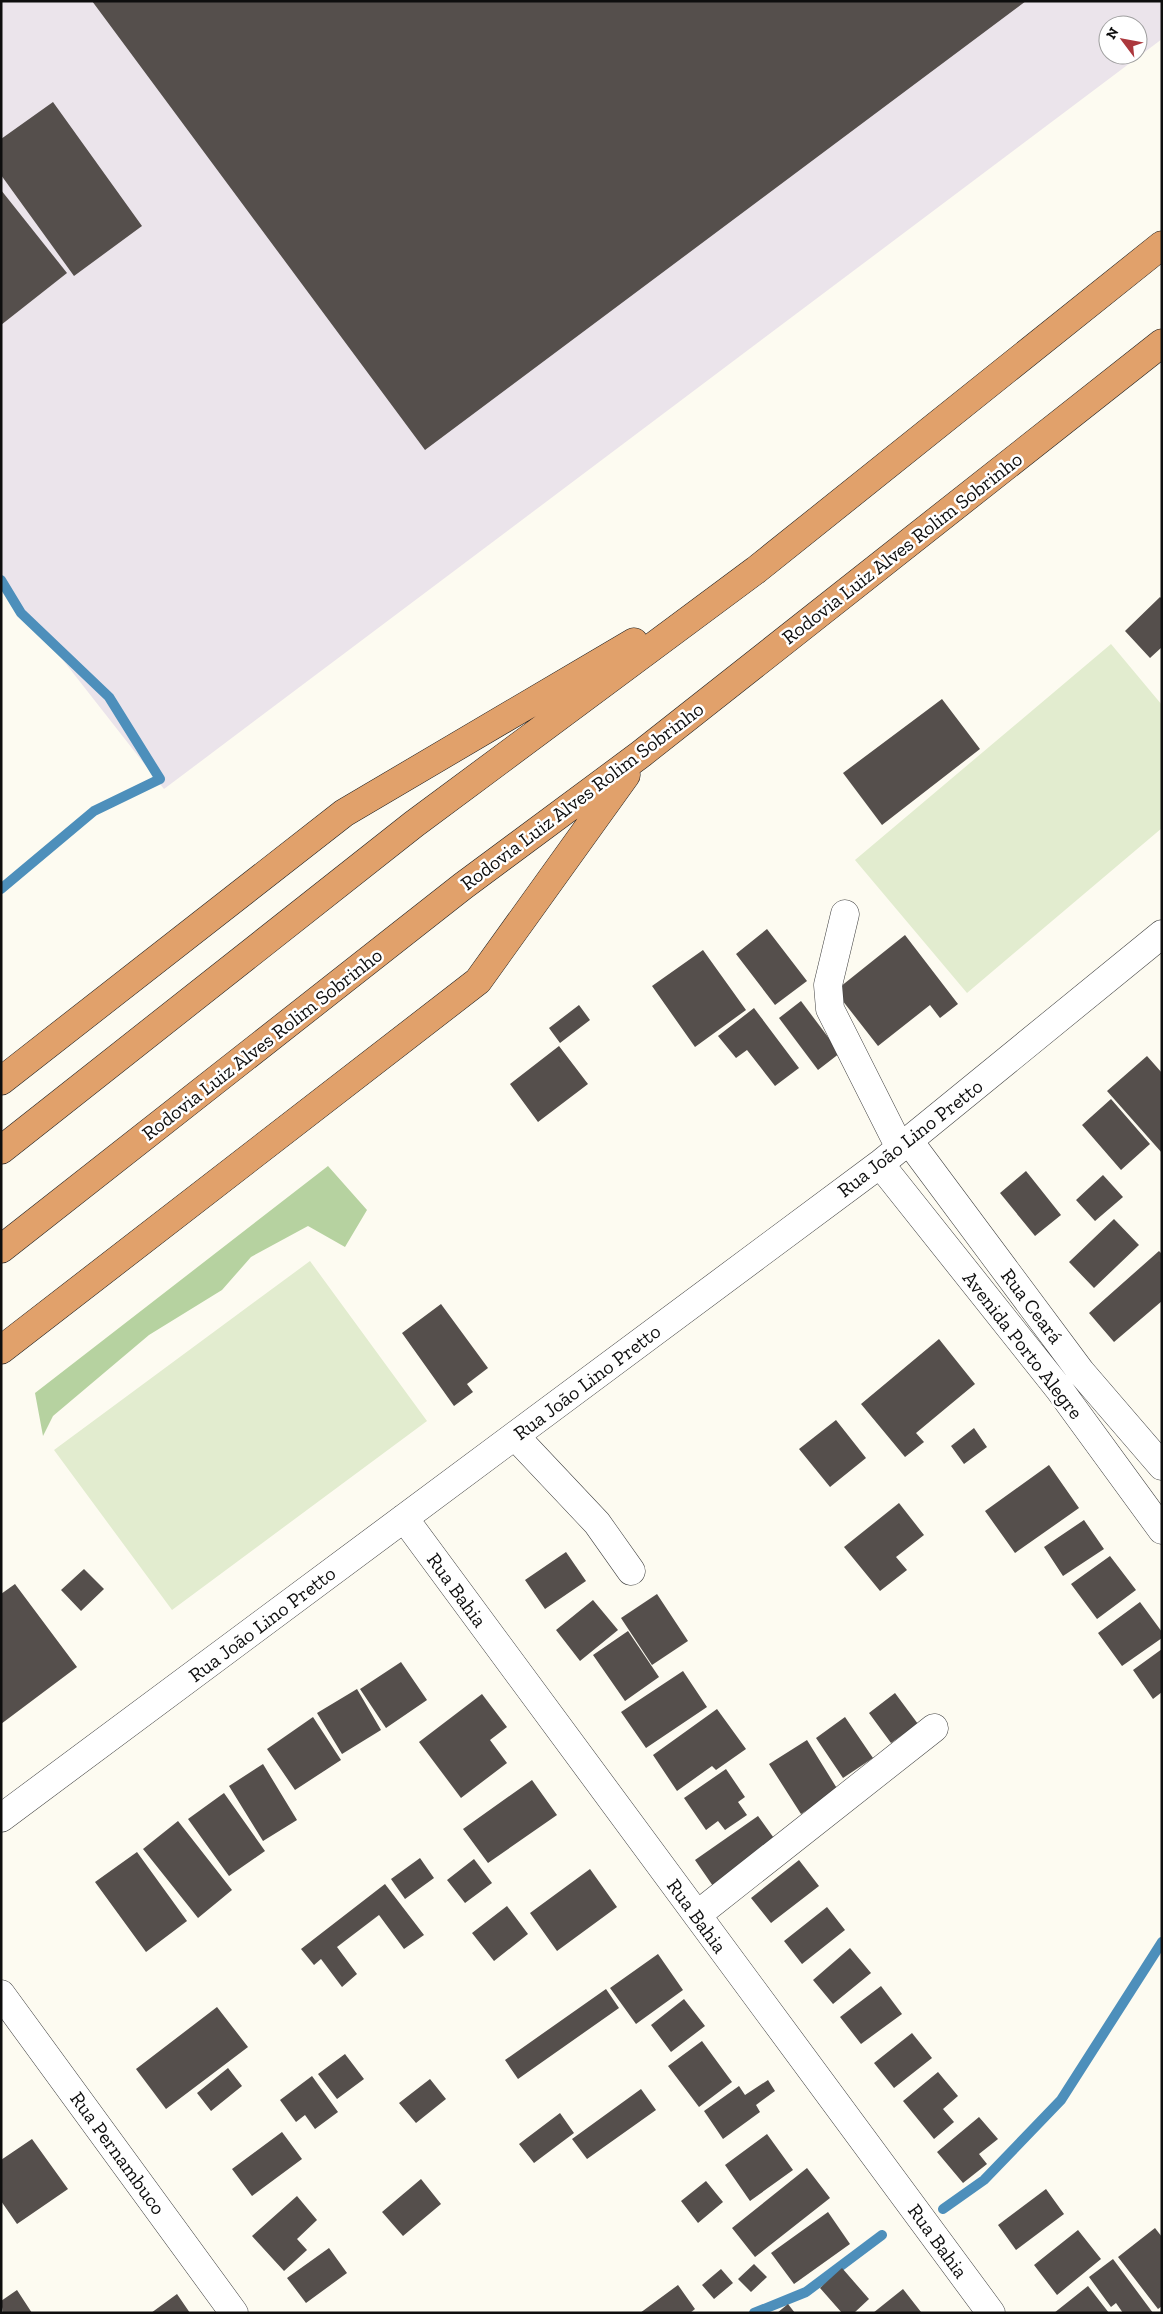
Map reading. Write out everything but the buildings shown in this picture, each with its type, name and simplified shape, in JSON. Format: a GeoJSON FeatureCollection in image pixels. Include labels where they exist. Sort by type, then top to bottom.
{"type":"FeatureCollection","features":[{"type":"Feature","properties":{"kind":"highway"},"geometry":{"type":"LineString","coordinates":[[1,1150],[414,824],[756,570],[1162,245]]}},
{"type":"Feature","properties":{"kind":"highway","name":"Rodovia Luiz Alves Rolim Sobrinho"},"geometry":{"type":"LineString","coordinates":[[1,1249],[463,886],[642,754],[1162,343]]}},
{"type":"Feature","properties":{"kind":"highway"},"geometry":{"type":"LineString","coordinates":[[1,1081],[344,813],[756,570]]}},
{"type":"Feature","properties":{"kind":"highway"},"geometry":{"type":"LineString","coordinates":[[1,1350],[478,981],[642,754]]}},
{"type":"Feature","properties":{"kind":"street"},"geometry":{"type":"LineString","coordinates":[[845,914],[828,986],[830,1009],[896,1151]]}},
{"type":"Feature","properties":{"kind":"street","name":"Rua João Lino Pretto"},"geometry":{"type":"LineString","coordinates":[[1,1818],[896,1151],[1162,934]]}},
{"type":"Feature","properties":{"kind":"street","name":"Rua Ceará"},"geometry":{"type":"LineString","coordinates":[[896,1151],[1162,1466]]}},
{"type":"Feature","properties":{"kind":"street","name":"Avenida Porto Alegre"},"geometry":{"type":"LineString","coordinates":[[896,1151],[1059,1390],[1162,1530]]}},
{"type":"Feature","properties":{"kind":"street"},"geometry":{"type":"LineString","coordinates":[[1059,1390],[1081,1372]]}},
{"type":"Feature","properties":{"kind":"street"},"geometry":{"type":"LineString","coordinates":[[515,1436],[597,1522],[631,1571]]}},
{"type":"Feature","properties":{"kind":"street","name":"Rua Bahia"},"geometry":{"type":"LineString","coordinates":[[404,1518],[991,2313]]}},
{"type":"Feature","properties":{"kind":"street"},"geometry":{"type":"LineString","coordinates":[[696,1915],[934,1728]]}},
{"type":"Feature","properties":{"kind":"street","name":"Rua Pernambuco"},"geometry":{"type":"LineString","coordinates":[[1,1994],[234,2313]]}},
{"type":"Feature","properties":{"kind":"shaded area"},"geometry":{"type":"Polygon","coordinates":[[[1,1],[1162,1],[1162,39],[1148,50],[1148,15],[1098,15],[1098,65],[1127,65],[164,789],[1,581],[1,1]]]}},
{"type":"Feature","properties":{"kind":"green space"},"geometry":{"type":"Polygon","coordinates":[[[1111,644],[1162,705],[1162,828],[967,993],[855,860],[1111,644]]]}},
{"type":"Feature","properties":{"kind":"green space"},"geometry":{"type":"Polygon","coordinates":[[[328,1166],[367,1210],[345,1247],[308,1226],[251,1257],[222,1290],[149,1335],[53,1416],[43,1436],[35,1393],[328,1166]]]}},
{"type":"Feature","properties":{"kind":"green space"},"geometry":{"type":"Polygon","coordinates":[[[310,1261],[427,1421],[172,1610],[54,1450],[310,1261]]]}},
{"type":"Feature","properties":{"kind":"waterway"},"geometry":{"type":"LineString","coordinates":[[1,580],[21,613],[109,697],[160,779],[94,811],[1,889]]}},
{"type":"Feature","properties":{"kind":"waterway"},"geometry":{"type":"LineString","coordinates":[[943,2209],[984,2180],[1061,2100],[1162,1942]]}},
{"type":"Feature","properties":{"kind":"waterway"},"geometry":{"type":"LineString","coordinates":[[754,2313],[806,2292],[882,2235]]}}]}
